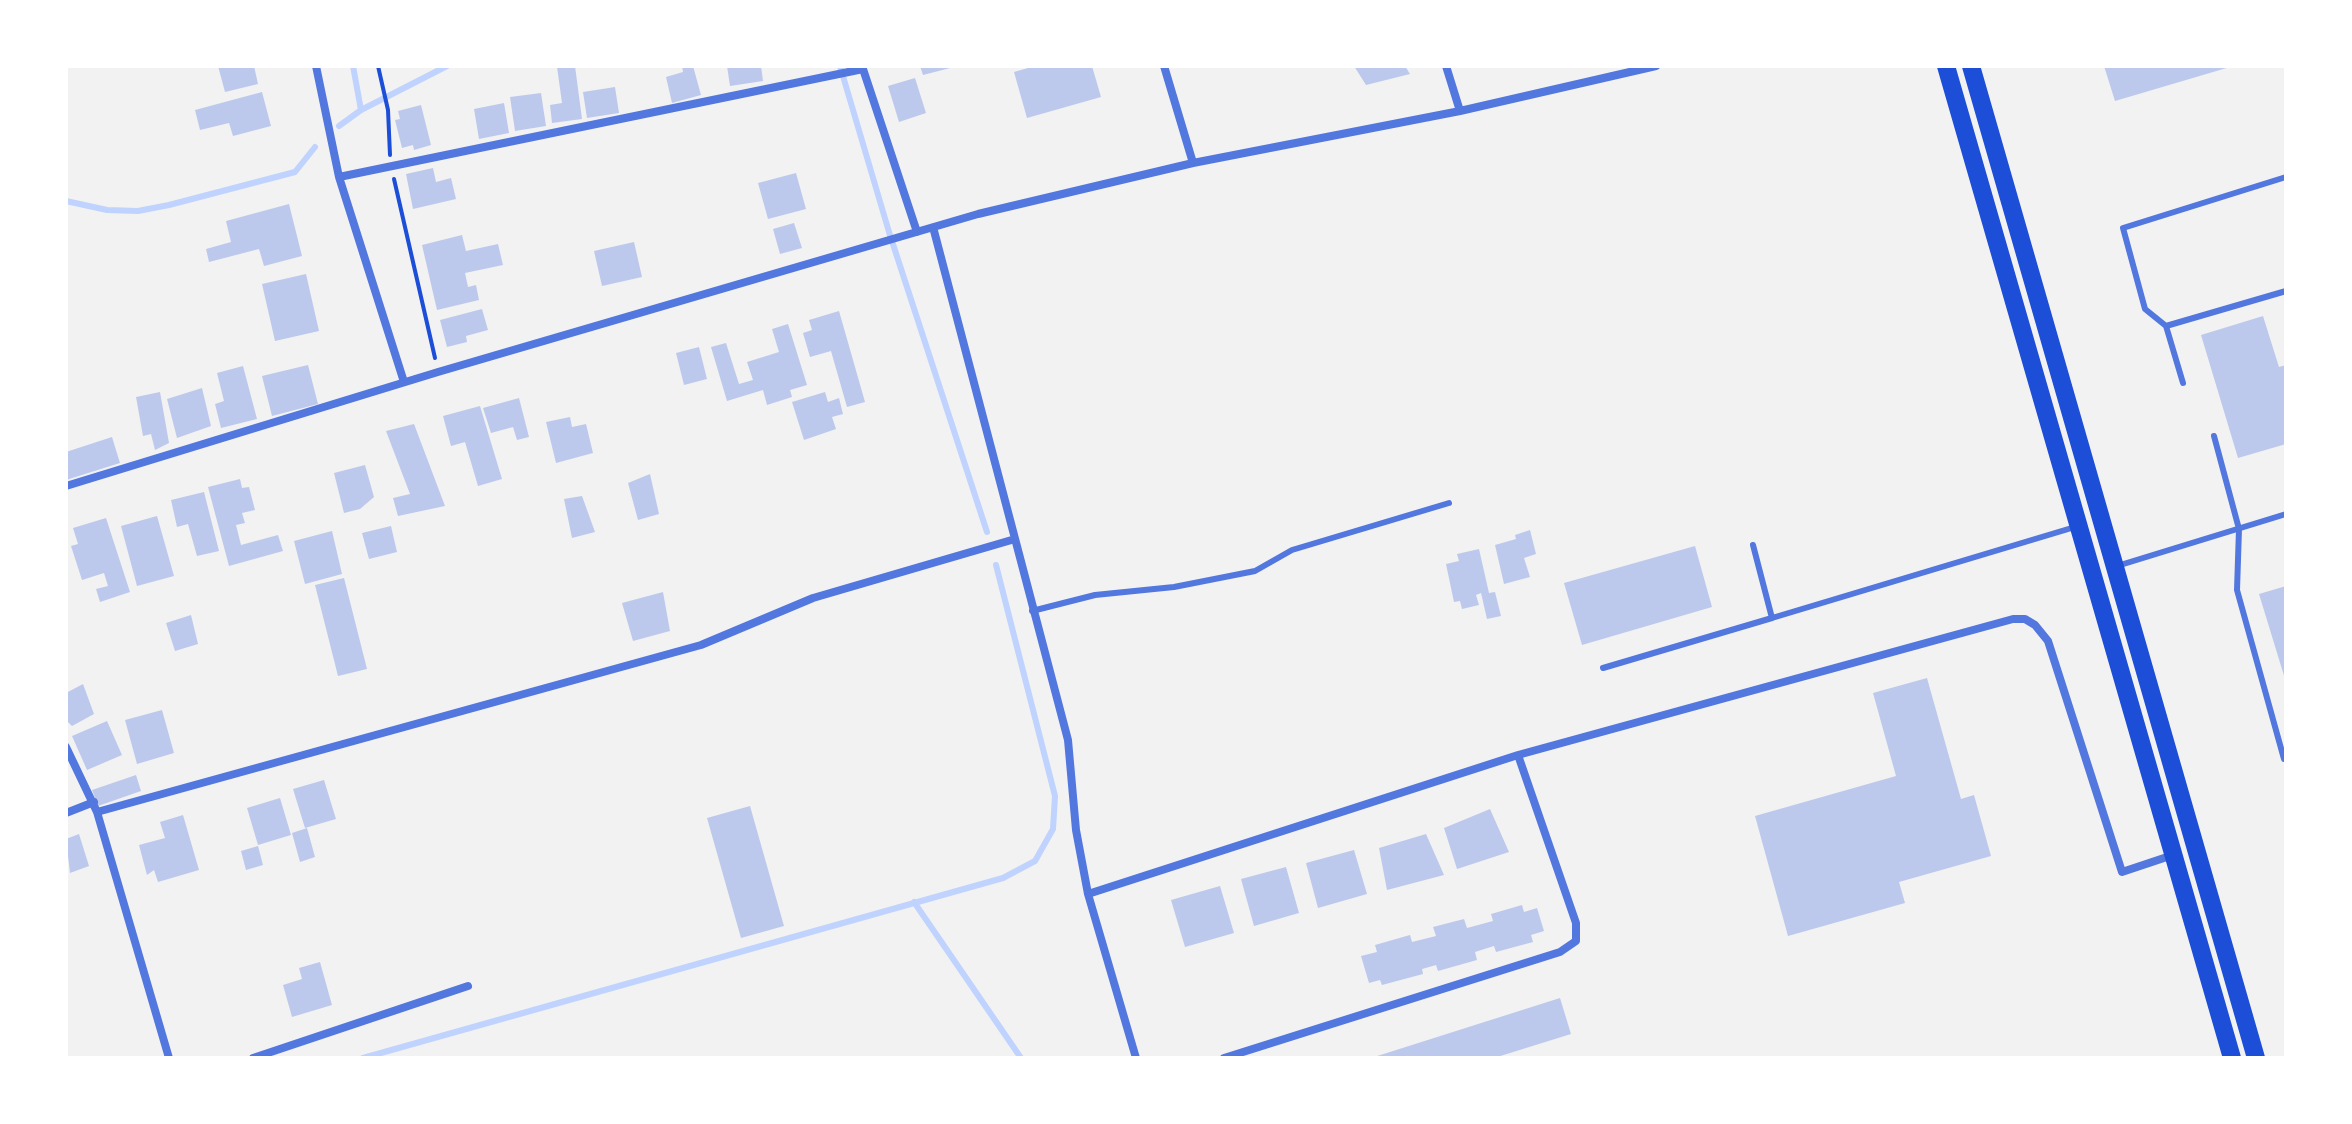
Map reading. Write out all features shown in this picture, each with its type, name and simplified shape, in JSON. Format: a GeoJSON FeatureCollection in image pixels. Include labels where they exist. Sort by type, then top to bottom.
{"type":"FeatureCollection","features":[{"type":"Feature","properties":{"kind":"highway"},"geometry":{"type":"LineString","coordinates":[[1946,66],[2232,1058]]}},
{"type":"Feature","properties":{"kind":"highway"},"geometry":{"type":"LineString","coordinates":[[1971,66],[2256,1058]]}},
{"type":"Feature","properties":{"kind":"street"},"geometry":{"type":"LineString","coordinates":[[316,66],[339,177],[404,382]]}},
{"type":"Feature","properties":{"kind":"street"},"geometry":{"type":"LineString","coordinates":[[1164,66],[1193,163]]}},
{"type":"Feature","properties":{"kind":"street"},"geometry":{"type":"LineString","coordinates":[[1446,66],[1460,111]]}},
{"type":"Feature","properties":{"kind":"street"},"geometry":{"type":"LineString","coordinates":[[66,486],[404,382],[933,227],[1193,163],[1460,111],[1656,66]]}},
{"type":"Feature","properties":{"kind":"street"},"geometry":{"type":"LineString","coordinates":[[339,177],[860,69],[917,232]]}},
{"type":"Feature","properties":{"kind":"street"},"geometry":{"type":"LineString","coordinates":[[933,227],[1068,740],[1076,830],[1088,894],[1136,1058]]}},
{"type":"Feature","properties":{"kind":"street"},"geometry":{"type":"LineString","coordinates":[[66,813],[701,645],[813,598],[1015,539]]}},
{"type":"Feature","properties":{"kind":"street"},"geometry":{"type":"LineString","coordinates":[[1088,894],[1518,755],[1989,623],[2025,619],[2048,641],[2122,872],[2173,855]]}},
{"type":"Feature","properties":{"kind":"street"},"geometry":{"type":"LineString","coordinates":[[66,747],[95,807],[169,1058]]}},
{"type":"Feature","properties":{"kind":"street"},"geometry":{"type":"LineString","coordinates":[[1224,1058],[1560,952],[1576,941],[1576,923],[1518,755]]}},
{"type":"Feature","properties":{"kind":"street"},"geometry":{"type":"LineString","coordinates":[[253,1058],[468,986]]}},
{"type":"Feature","properties":{"kind":"lane"},"geometry":{"type":"LineString","coordinates":[[2183,383],[2166,326],[2145,309],[2123,228],[2286,177]]}},
{"type":"Feature","properties":{"kind":"lane"},"geometry":{"type":"LineString","coordinates":[[2166,326],[2286,291]]}},
{"type":"Feature","properties":{"kind":"lane"},"geometry":{"type":"LineString","coordinates":[[2214,436],[2239,529],[2237,590],[2284,759]]}},
{"type":"Feature","properties":{"kind":"lane"},"geometry":{"type":"LineString","coordinates":[[1032,611],[1095,595],[1174,587],[1255,571],[1292,550],[1449,503]]}},
{"type":"Feature","properties":{"kind":"lane"},"geometry":{"type":"LineString","coordinates":[[2115,567],[2286,514]]}},
{"type":"Feature","properties":{"kind":"lane"},"geometry":{"type":"LineString","coordinates":[[1603,668],[2078,526]]}},
{"type":"Feature","properties":{"kind":"lane"},"geometry":{"type":"LineString","coordinates":[[1753,545],[1772,618]]}},
{"type":"Feature","properties":{"kind":"path"},"geometry":{"type":"LineString","coordinates":[[378,66],[388,110],[391,167],[438,372]]}},
{"type":"Feature","properties":{"kind":"building"},"geometry":{"type":"Polygon","coordinates":[[[218,66],[254,66],[258,84],[225,92],[218,66]]]}},
{"type":"Feature","properties":{"kind":"building"},"geometry":{"type":"Polygon","coordinates":[[[575,66],[582,119],[552,123],[550,105],[562,103],[557,67],[575,66]]]}},
{"type":"Feature","properties":{"kind":"building"},"geometry":{"type":"Polygon","coordinates":[[[682,66],[693,66],[701,95],[672,103],[666,77],[683,72],[682,66]]]}},
{"type":"Feature","properties":{"kind":"building"},"geometry":{"type":"Polygon","coordinates":[[[727,66],[761,66],[763,81],[730,86],[727,66]]]}},
{"type":"Feature","properties":{"kind":"building"},"geometry":{"type":"Polygon","coordinates":[[[920,66],[958,66],[923,75],[920,66]]]}},
{"type":"Feature","properties":{"kind":"building"},"geometry":{"type":"Polygon","coordinates":[[[1035,66],[1092,66],[1101,97],[1027,118],[1014,72],[1035,66]]]}},
{"type":"Feature","properties":{"kind":"building"},"geometry":{"type":"Polygon","coordinates":[[[1354,66],[1405,66],[1410,74],[1366,85],[1354,66]]]}},
{"type":"Feature","properties":{"kind":"building"},"geometry":{"type":"Polygon","coordinates":[[[2104,66],[2229,66],[2230,67],[2115,101],[2104,66]]]}},
{"type":"Feature","properties":{"kind":"building"},"geometry":{"type":"Polygon","coordinates":[[[915,78],[926,113],[899,122],[888,86],[915,78]]]}},
{"type":"Feature","properties":{"kind":"building"},"geometry":{"type":"Polygon","coordinates":[[[615,87],[619,113],[587,118],[583,92],[615,87]]]}},
{"type":"Feature","properties":{"kind":"building"},"geometry":{"type":"Polygon","coordinates":[[[262,92],[271,126],[233,136],[229,123],[200,130],[195,110],[262,92]]]}},
{"type":"Feature","properties":{"kind":"building"},"geometry":{"type":"Polygon","coordinates":[[[541,93],[546,126],[515,131],[510,97],[541,93]]]}},
{"type":"Feature","properties":{"kind":"building"},"geometry":{"type":"Polygon","coordinates":[[[504,103],[509,133],[479,139],[474,109],[504,103]]]}},
{"type":"Feature","properties":{"kind":"building"},"geometry":{"type":"Polygon","coordinates":[[[421,105],[431,145],[414,150],[413,145],[402,148],[395,120],[400,119],[398,111],[421,105]]]}},
{"type":"Feature","properties":{"kind":"building"},"geometry":{"type":"Polygon","coordinates":[[[433,168],[436,182],[451,178],[456,199],[413,209],[406,174],[433,168]]]}},
{"type":"Feature","properties":{"kind":"building"},"geometry":{"type":"Polygon","coordinates":[[[796,173],[806,209],[768,219],[758,183],[796,173]]]}},
{"type":"Feature","properties":{"kind":"building"},"geometry":{"type":"Polygon","coordinates":[[[289,204],[302,256],[264,266],[259,249],[209,262],[206,249],[231,242],[226,221],[289,204]]]}},
{"type":"Feature","properties":{"kind":"building"},"geometry":{"type":"Polygon","coordinates":[[[794,223],[802,248],[780,254],[773,229],[794,223]]]}},
{"type":"Feature","properties":{"kind":"building"},"geometry":{"type":"Polygon","coordinates":[[[462,235],[466,251],[498,244],[503,265],[465,273],[468,287],[476,285],[479,300],[437,310],[422,245],[462,235]]]}},
{"type":"Feature","properties":{"kind":"building"},"geometry":{"type":"Polygon","coordinates":[[[634,242],[642,277],[602,286],[594,251],[634,242]]]}},
{"type":"Feature","properties":{"kind":"building"},"geometry":{"type":"Polygon","coordinates":[[[306,274],[319,331],[275,341],[262,284],[306,274]]]}},
{"type":"Feature","properties":{"kind":"building"},"geometry":{"type":"Polygon","coordinates":[[[482,309],[488,330],[466,336],[467,342],[447,347],[440,320],[482,309]]]}},
{"type":"Feature","properties":{"kind":"building"},"geometry":{"type":"Polygon","coordinates":[[[839,311],[865,402],[847,407],[831,351],[810,357],[803,333],[812,330],[809,320],[839,311]]]}},
{"type":"Feature","properties":{"kind":"building"},"geometry":{"type":"Polygon","coordinates":[[[2263,316],[2279,367],[2286,365],[2286,444],[2238,458],[2201,335],[2263,316]]]}},
{"type":"Feature","properties":{"kind":"building"},"geometry":{"type":"Polygon","coordinates":[[[788,324],[807,385],[790,390],[792,397],[767,405],[763,390],[727,401],[711,347],[726,343],[739,384],[753,380],[747,362],[779,352],[772,329],[788,324]]]}},
{"type":"Feature","properties":{"kind":"building"},"geometry":{"type":"Polygon","coordinates":[[[699,347],[707,379],[684,385],[676,353],[699,347]]]}},
{"type":"Feature","properties":{"kind":"building"},"geometry":{"type":"Polygon","coordinates":[[[308,365],[318,404],[272,416],[262,376],[308,365]]]}},
{"type":"Feature","properties":{"kind":"building"},"geometry":{"type":"Polygon","coordinates":[[[243,366],[257,419],[221,428],[215,404],[224,401],[217,373],[243,366]]]}},
{"type":"Feature","properties":{"kind":"building"},"geometry":{"type":"Polygon","coordinates":[[[202,388],[211,426],[177,438],[167,399],[202,388]]]}},
{"type":"Feature","properties":{"kind":"building"},"geometry":{"type":"Polygon","coordinates":[[[160,392],[169,443],[155,450],[151,434],[143,436],[136,397],[160,392]]]}},
{"type":"Feature","properties":{"kind":"building"},"geometry":{"type":"Polygon","coordinates":[[[825,392],[828,402],[839,398],[843,414],[832,417],[836,429],[804,440],[792,402],[825,392]]]}},
{"type":"Feature","properties":{"kind":"building"},"geometry":{"type":"Polygon","coordinates":[[[519,398],[529,437],[517,440],[513,427],[491,433],[483,408],[519,398]]]}},
{"type":"Feature","properties":{"kind":"building"},"geometry":{"type":"Polygon","coordinates":[[[480,406],[502,479],[478,486],[465,442],[451,446],[443,416],[480,406]]]}},
{"type":"Feature","properties":{"kind":"building"},"geometry":{"type":"Polygon","coordinates":[[[570,417],[572,427],[586,424],[593,453],[556,463],[546,422],[570,417]]]}},
{"type":"Feature","properties":{"kind":"building"},"geometry":{"type":"Polygon","coordinates":[[[414,424],[445,506],[398,516],[393,498],[410,494],[386,431],[414,424]]]}},
{"type":"Feature","properties":{"kind":"building"},"geometry":{"type":"Polygon","coordinates":[[[112,437],[120,463],[66,480],[66,452],[112,437]]]}},
{"type":"Feature","properties":{"kind":"building"},"geometry":{"type":"Polygon","coordinates":[[[365,465],[374,497],[360,509],[344,513],[334,473],[365,465]]]}},
{"type":"Feature","properties":{"kind":"building"},"geometry":{"type":"Polygon","coordinates":[[[650,474],[659,514],[638,520],[628,483],[650,474]]]}},
{"type":"Feature","properties":{"kind":"building"},"geometry":{"type":"Polygon","coordinates":[[[240,479],[242,488],[249,487],[255,510],[242,513],[245,523],[236,525],[241,545],[278,535],[283,551],[229,566],[208,487],[240,479]]]}},
{"type":"Feature","properties":{"kind":"building"},"geometry":{"type":"Polygon","coordinates":[[[204,492],[219,551],[197,556],[188,524],[177,527],[171,500],[204,492]]]}},
{"type":"Feature","properties":{"kind":"building"},"geometry":{"type":"Polygon","coordinates":[[[582,496],[595,532],[572,538],[564,499],[582,496]]]}},
{"type":"Feature","properties":{"kind":"building"},"geometry":{"type":"Polygon","coordinates":[[[157,516],[174,576],[137,586],[121,526],[157,516]]]}},
{"type":"Feature","properties":{"kind":"building"},"geometry":{"type":"Polygon","coordinates":[[[106,518],[130,592],[100,602],[96,589],[108,586],[104,573],[82,580],[71,546],[78,544],[73,528],[106,518]]]}},
{"type":"Feature","properties":{"kind":"building"},"geometry":{"type":"Polygon","coordinates":[[[391,526],[397,552],[369,559],[362,533],[391,526]]]}},
{"type":"Feature","properties":{"kind":"building"},"geometry":{"type":"Polygon","coordinates":[[[1530,530],[1536,554],[1524,558],[1530,577],[1504,584],[1495,545],[1516,539],[1515,535],[1530,530]]]}},
{"type":"Feature","properties":{"kind":"building"},"geometry":{"type":"Polygon","coordinates":[[[332,531],[342,574],[305,584],[294,541],[332,531]]]}},
{"type":"Feature","properties":{"kind":"building"},"geometry":{"type":"Polygon","coordinates":[[[1695,546],[1712,607],[1582,645],[1564,583],[1695,546]]]}},
{"type":"Feature","properties":{"kind":"building"},"geometry":{"type":"Polygon","coordinates":[[[1479,549],[1489,593],[1495,592],[1501,616],[1487,619],[1481,593],[1476,595],[1479,605],[1462,609],[1460,601],[1454,602],[1446,564],[1459,561],[1457,554],[1479,549]]]}},
{"type":"Feature","properties":{"kind":"building"},"geometry":{"type":"Polygon","coordinates":[[[344,578],[367,669],[338,676],[315,585],[344,578]]]}},
{"type":"Feature","properties":{"kind":"building"},"geometry":{"type":"Polygon","coordinates":[[[2286,586],[2286,679],[2285,679],[2259,594],[2286,586]]]}},
{"type":"Feature","properties":{"kind":"building"},"geometry":{"type":"Polygon","coordinates":[[[663,592],[670,631],[633,641],[622,603],[663,592]]]}},
{"type":"Feature","properties":{"kind":"building"},"geometry":{"type":"Polygon","coordinates":[[[191,615],[198,644],[175,651],[166,623],[191,615]]]}},
{"type":"Feature","properties":{"kind":"building"},"geometry":{"type":"Polygon","coordinates":[[[1927,678],[1961,799],[1974,795],[1991,856],[1899,882],[1905,903],[1788,936],[1755,816],[1896,776],[1873,693],[1927,678]]]}},
{"type":"Feature","properties":{"kind":"building"},"geometry":{"type":"Polygon","coordinates":[[[83,684],[94,714],[72,726],[66,720],[66,693],[83,684]]]}},
{"type":"Feature","properties":{"kind":"building"},"geometry":{"type":"Polygon","coordinates":[[[162,710],[174,753],[137,764],[125,720],[162,710]]]}},
{"type":"Feature","properties":{"kind":"building"},"geometry":{"type":"Polygon","coordinates":[[[107,721],[122,755],[87,770],[72,736],[107,721]]]}},
{"type":"Feature","properties":{"kind":"building"},"geometry":{"type":"Polygon","coordinates":[[[136,775],[141,791],[98,806],[92,790],[136,775]]]}},
{"type":"Feature","properties":{"kind":"building"},"geometry":{"type":"Polygon","coordinates":[[[324,780],[336,819],[305,828],[293,789],[324,780]]]}},
{"type":"Feature","properties":{"kind":"building"},"geometry":{"type":"Polygon","coordinates":[[[280,798],[291,835],[258,845],[247,808],[280,798]]]}},
{"type":"Feature","properties":{"kind":"building"},"geometry":{"type":"Polygon","coordinates":[[[750,806],[784,926],[741,938],[707,818],[750,806]]]}},
{"type":"Feature","properties":{"kind":"building"},"geometry":{"type":"Polygon","coordinates":[[[1490,809],[1509,852],[1457,869],[1444,828],[1490,809]]]}},
{"type":"Feature","properties":{"kind":"building"},"geometry":{"type":"Polygon","coordinates":[[[183,815],[199,870],[158,882],[154,870],[147,875],[139,845],[165,838],[160,822],[183,815]]]}},
{"type":"Feature","properties":{"kind":"building"},"geometry":{"type":"Polygon","coordinates":[[[307,828],[315,857],[300,862],[292,833],[307,828]]]}},
{"type":"Feature","properties":{"kind":"building"},"geometry":{"type":"Polygon","coordinates":[[[79,834],[89,866],[70,873],[66,839],[79,834]]]}},
{"type":"Feature","properties":{"kind":"building"},"geometry":{"type":"Polygon","coordinates":[[[1426,834],[1444,875],[1387,890],[1379,848],[1426,834]]]}},
{"type":"Feature","properties":{"kind":"building"},"geometry":{"type":"Polygon","coordinates":[[[258,846],[263,865],[246,870],[241,851],[258,846]]]}},
{"type":"Feature","properties":{"kind":"building"},"geometry":{"type":"Polygon","coordinates":[[[1354,850],[1367,894],[1318,908],[1306,863],[1354,850]]]}},
{"type":"Feature","properties":{"kind":"building"},"geometry":{"type":"Polygon","coordinates":[[[1286,867],[1299,913],[1254,926],[1241,879],[1286,867]]]}},
{"type":"Feature","properties":{"kind":"building"},"geometry":{"type":"Polygon","coordinates":[[[1220,886],[1234,933],[1185,947],[1171,900],[1220,886]]]}},
{"type":"Feature","properties":{"kind":"building"},"geometry":{"type":"Polygon","coordinates":[[[1522,905],[1524,912],[1537,908],[1544,931],[1531,935],[1533,942],[1496,952],[1494,946],[1475,952],[1477,960],[1438,971],[1436,965],[1422,969],[1423,974],[1382,985],[1380,980],[1369,983],[1361,956],[1377,952],[1375,945],[1410,935],[1412,942],[1436,936],[1433,927],[1464,919],[1467,928],[1493,921],[1491,914],[1522,905]]]}},
{"type":"Feature","properties":{"kind":"building"},"geometry":{"type":"Polygon","coordinates":[[[320,962],[332,1005],[292,1017],[283,985],[302,979],[299,968],[320,962]]]}},
{"type":"Feature","properties":{"kind":"building"},"geometry":{"type":"Polygon","coordinates":[[[1560,998],[1571,1034],[1494,1058],[1371,1058],[1560,998]]]}},
{"type":"Feature","properties":{"kind":"waterway"},"geometry":{"type":"LineString","coordinates":[[353,66],[361,110]]}},
{"type":"Feature","properties":{"kind":"waterway"},"geometry":{"type":"LineString","coordinates":[[339,126],[361,110],[447,66]]}},
{"type":"Feature","properties":{"kind":"waterway"},"geometry":{"type":"LineString","coordinates":[[840,66],[889,232],[987,532]]}},
{"type":"Feature","properties":{"kind":"waterway"},"geometry":{"type":"LineString","coordinates":[[66,201],[107,210],[138,211],[169,205],[295,172],[315,147]]}},
{"type":"Feature","properties":{"kind":"waterway"},"geometry":{"type":"LineString","coordinates":[[363,1058],[1003,878],[1035,861],[1053,829],[1055,796],[996,565]]}},
{"type":"Feature","properties":{"kind":"waterway"},"geometry":{"type":"LineString","coordinates":[[914,902],[1021,1058]]}}]}
